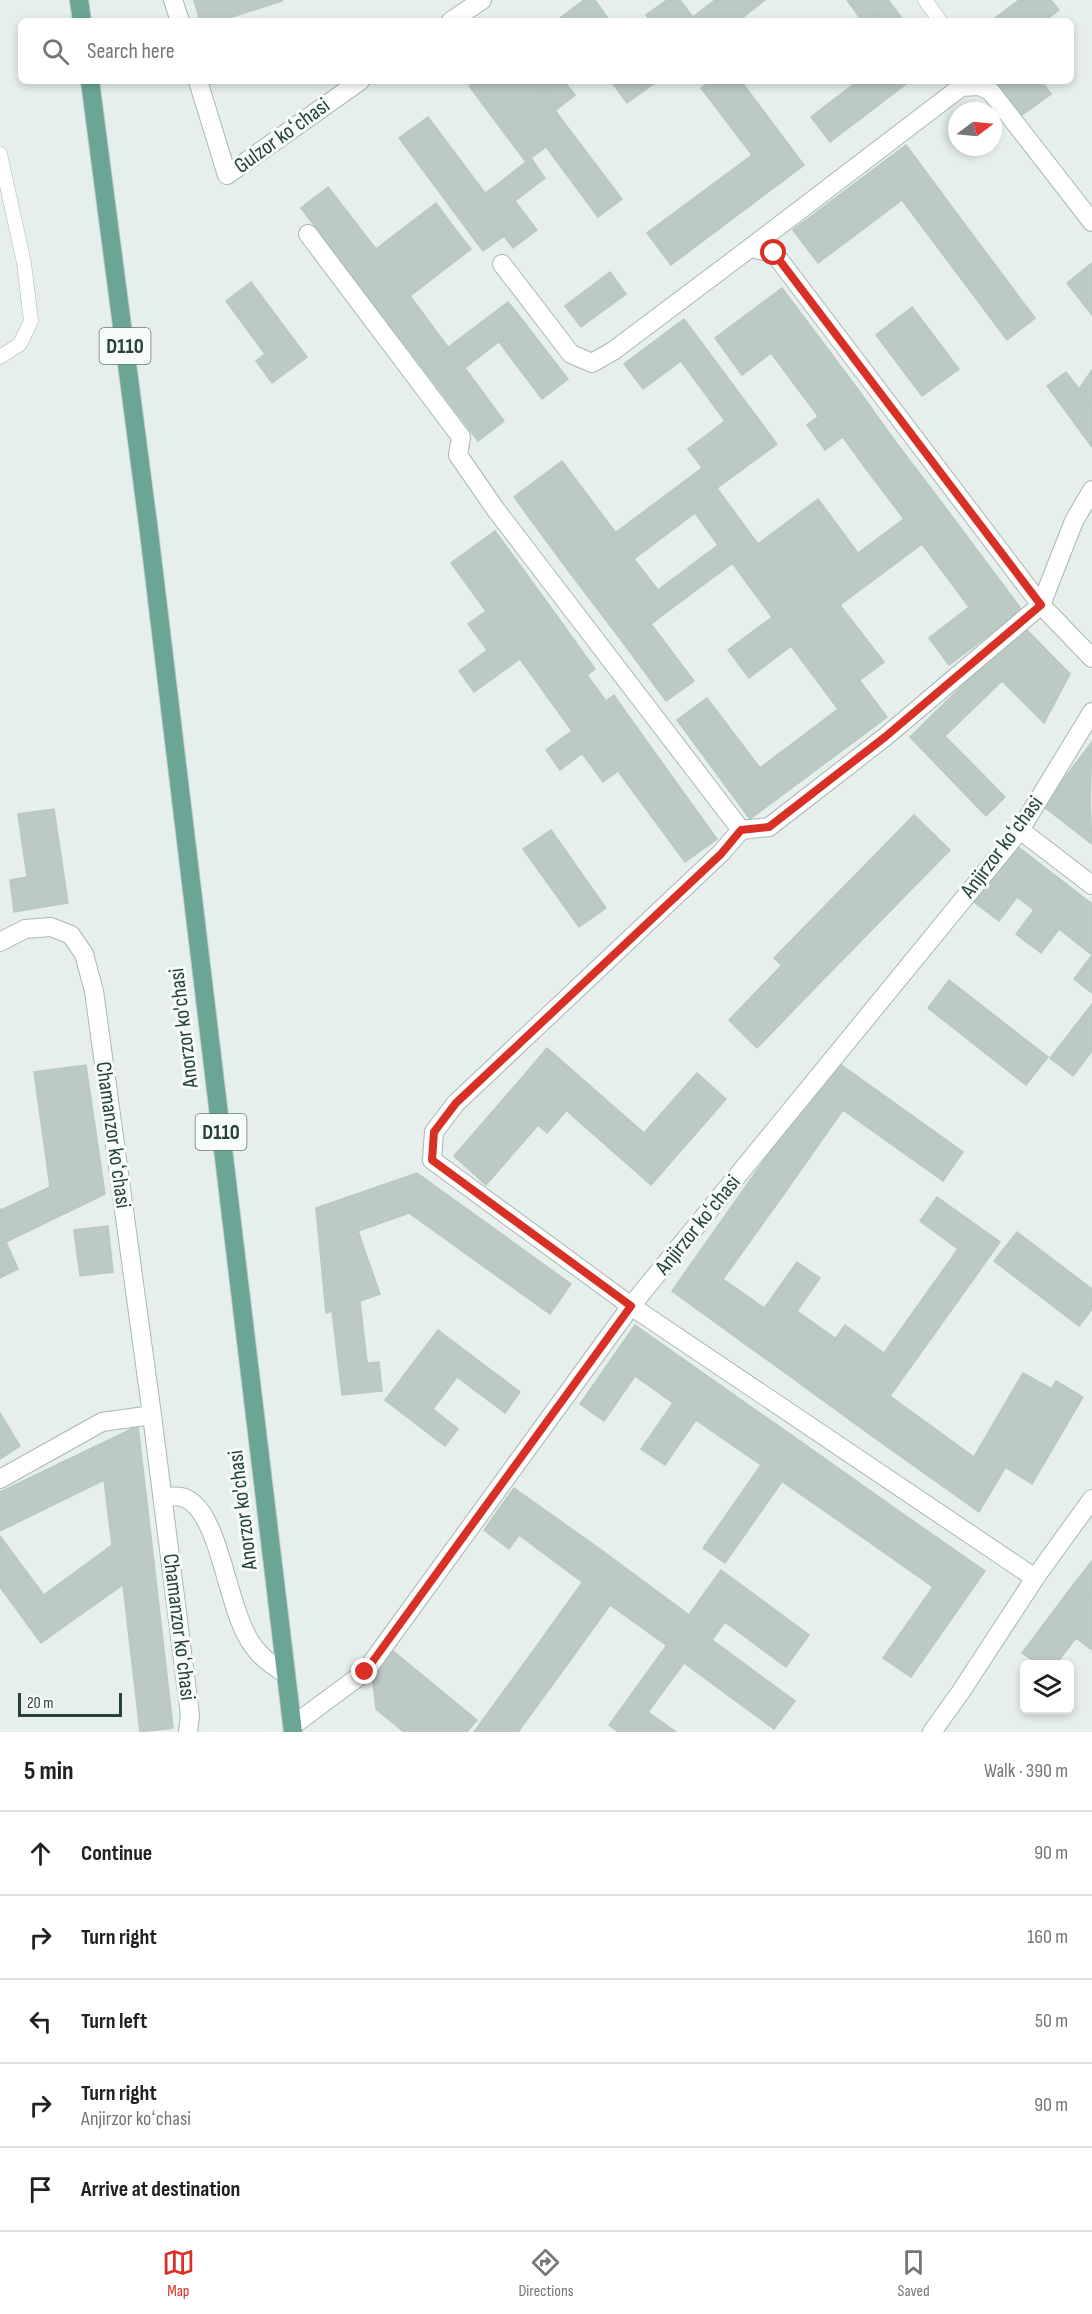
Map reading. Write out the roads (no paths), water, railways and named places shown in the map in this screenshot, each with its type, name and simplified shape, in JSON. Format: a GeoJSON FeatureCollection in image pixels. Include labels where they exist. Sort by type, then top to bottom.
{"type":"FeatureCollection","features":[{"type":"Feature","properties":{"kind":"main road"},"geometry":{"type":"LineString","coordinates":[[79,0],[82,18]]}},
{"type":"Feature","properties":{"kind":"main road","name":"Anorzor ko'chasi"},"geometry":{"type":"LineString","coordinates":[[90,84],[149,532],[293,1729]]}},
{"type":"Feature","properties":{"kind":"street"},"geometry":{"type":"LineString","coordinates":[[173,0],[179,18]]}},
{"type":"Feature","properties":{"kind":"street"},"geometry":{"type":"LineString","coordinates":[[455,18],[482,0]]}},
{"type":"Feature","properties":{"kind":"street","name":"Gulzor koʻchasi"},"geometry":{"type":"LineString","coordinates":[[199,84],[227,176],[356,84]]}},
{"type":"Feature","properties":{"kind":"street"},"geometry":{"type":"LineString","coordinates":[[502,264],[571,354],[592,363],[613,351],[961,87],[987,87],[1092,222]]}},
{"type":"Feature","properties":{"kind":"street"},"geometry":{"type":"LineString","coordinates":[[308,234],[461,437],[458,455],[496,510],[741,830]]}},
{"type":"Feature","properties":{"kind":"street"},"geometry":{"type":"LineString","coordinates":[[750,248],[774,253],[1041,605],[1092,658]]}},
{"type":"Feature","properties":{"kind":"street"},"geometry":{"type":"LineString","coordinates":[[1035,1578],[631,1306],[432,1160],[434,1132],[456,1103],[721,854],[741,830],[769,827],[885,737],[1041,605],[1074,521],[1092,490]]}},
{"type":"Feature","properties":{"kind":"street","name":"Anjirzor koʻchasi"},"geometry":{"type":"LineString","coordinates":[[293,1729],[365,1672],[631,1306],[1020,830],[1092,712]]}},
{"type":"Feature","properties":{"kind":"street"},"geometry":{"type":"LineString","coordinates":[[1020,830],[1092,885]]}},
{"type":"Feature","properties":{"kind":"street","name":"Chamanzor koʻchasi"},"geometry":{"type":"LineString","coordinates":[[0,942],[25,928],[51,927],[71,935],[84,954],[94,991],[163,1497],[190,1715],[188,1732]]}},
{"type":"Feature","properties":{"kind":"street"},"geometry":{"type":"LineString","coordinates":[[0,1479],[102,1422],[152,1415]]}},
{"type":"Feature","properties":{"kind":"street"},"geometry":{"type":"LineString","coordinates":[[163,1497],[179,1496],[194,1503],[208,1524],[232,1601],[246,1636],[264,1660],[286,1674]]}},
{"type":"Feature","properties":{"kind":"street"},"geometry":{"type":"LineString","coordinates":[[932,1732],[1035,1578],[1092,1498]]}},
{"type":"Feature","properties":{"kind":"lane"},"geometry":{"type":"LineString","coordinates":[[924,0],[938,18]]}},
{"type":"Feature","properties":{"kind":"lane"},"geometry":{"type":"LineString","coordinates":[[0,154],[24,263],[31,321],[20,344],[0,357]]}}]}
